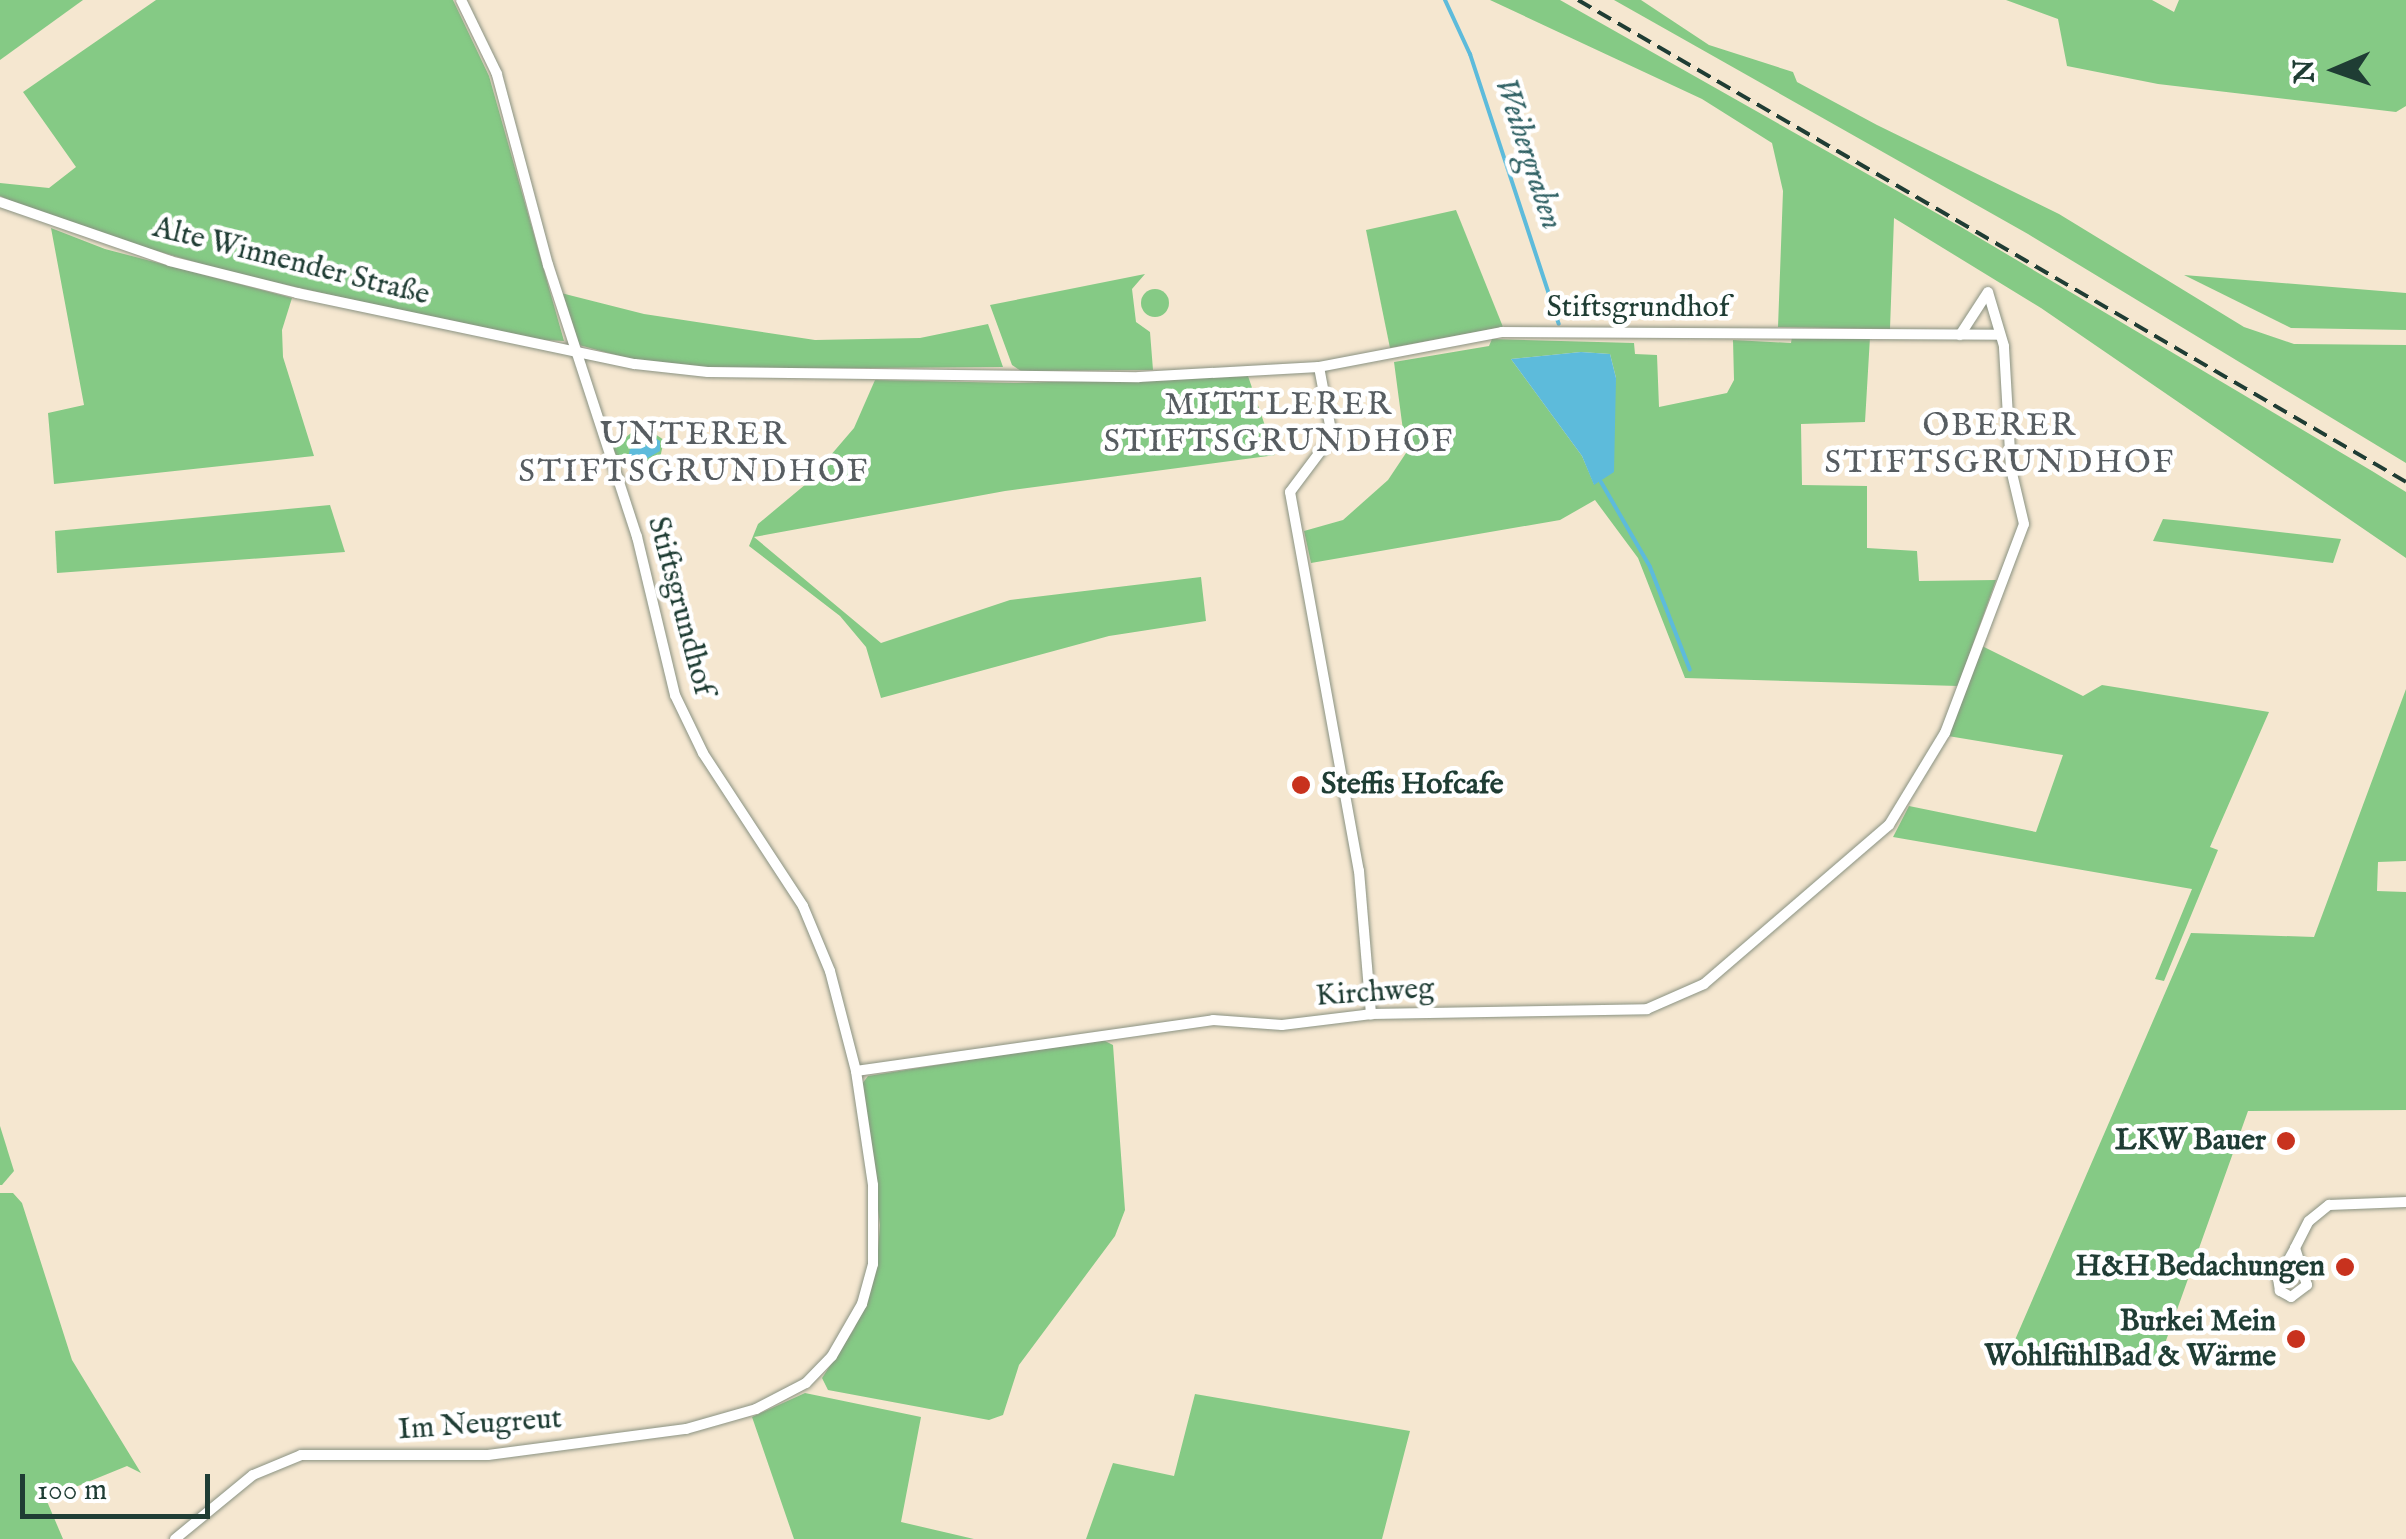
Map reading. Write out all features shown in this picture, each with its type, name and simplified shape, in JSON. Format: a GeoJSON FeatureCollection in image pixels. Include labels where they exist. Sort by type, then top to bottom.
{"type":"FeatureCollection","features":[{"type":"Feature","properties":{"kind":"street"},"geometry":{"type":"LineString","coordinates":[[460,0],[497,74],[576,351]]}},
{"type":"Feature","properties":{"kind":"street","name":"Alte Winnender Straße"},"geometry":{"type":"LineString","coordinates":[[0,202],[170,261],[576,351]]}},
{"type":"Feature","properties":{"kind":"street"},"geometry":{"type":"LineString","coordinates":[[1960,335],[1988,292],[2000,335]]}},
{"type":"Feature","properties":{"kind":"street","name":"Stiftsgrundhof"},"geometry":{"type":"LineString","coordinates":[[806,1384],[848,1331],[872,1264],[872,1184],[856,1070],[821,943],[703,753],[675,695],[637,537],[576,351],[708,372],[1139,377],[1319,368],[1502,332],[2000,335]]}},
{"type":"Feature","properties":{"kind":"street","name":"Kirchweg"},"geometry":{"type":"LineString","coordinates":[[856,1070],[1213,1020],[1282,1025],[1371,1014],[1646,1010],[1704,984],[1851,860],[1920,783],[2021,540],[2023,505],[2011,468],[2000,335]]}},
{"type":"Feature","properties":{"kind":"street"},"geometry":{"type":"LineString","coordinates":[[1319,368],[1332,436],[1290,492],[1336,729],[1364,910],[1371,1014]]}},
{"type":"Feature","properties":{"kind":"street"},"geometry":{"type":"LineString","coordinates":[[2295,1248],[2309,1221],[2330,1205],[2406,1202]]}},
{"type":"Feature","properties":{"kind":"street","name":"Im Neugreut"},"geometry":{"type":"LineString","coordinates":[[176,1539],[252,1475],[301,1456],[488,1455],[604,1441],[756,1409],[806,1384]]}},
{"type":"Feature","properties":{"kind":"green space"},"geometry":{"type":"Polygon","coordinates":[[[0,0],[83,0],[0,60],[0,0]]]}},
{"type":"Feature","properties":{"kind":"green space"},"geometry":{"type":"Polygon","coordinates":[[[156,0],[453,0],[489,76],[564,341],[524,339],[226,271],[61,223],[0,196],[0,183],[49,188],[76,167],[23,92],[156,0]]]}},
{"type":"Feature","properties":{"kind":"green space"},"geometry":{"type":"Polygon","coordinates":[[[1490,0],[1560,0],[1961,227],[2372,471],[2406,492],[2406,558],[2041,308],[1894,218],[1890,329],[1778,327],[1783,191],[1772,143],[1702,99],[1490,0]]]}},
{"type":"Feature","properties":{"kind":"green space"},"geometry":{"type":"Polygon","coordinates":[[[1614,0],[1641,0],[1709,45],[1793,72],[1797,82],[1877,125],[2059,214],[2244,327],[2294,344],[2406,345],[2406,463],[2028,234],[1614,0]]]}},
{"type":"Feature","properties":{"kind":"green space"},"geometry":{"type":"Polygon","coordinates":[[[2006,0],[2152,0],[2174,12],[2179,0],[2406,0],[2406,106],[2396,112],[2158,84],[2067,66],[2058,19],[2006,0]]]}},
{"type":"Feature","properties":{"kind":"green space"},"geometry":{"type":"Polygon","coordinates":[[[1456,210],[1503,327],[1390,348],[1366,230],[1456,210]]]}},
{"type":"Feature","properties":{"kind":"green space"},"geometry":{"type":"Polygon","coordinates":[[[51,228],[105,249],[292,298],[282,330],[283,357],[314,456],[54,484],[48,413],[84,405],[51,228]]]}},
{"type":"Feature","properties":{"kind":"green space"},"geometry":{"type":"Polygon","coordinates":[[[1145,274],[1132,289],[1136,322],[1150,332],[1153,370],[1021,371],[1012,365],[990,305],[1145,274]]]}},
{"type":"Feature","properties":{"kind":"green space"},"geometry":{"type":"Polygon","coordinates":[[[2184,275],[2406,293],[2406,330],[2291,328],[2184,275]]]}},
{"type":"Feature","properties":{"kind":"green space"},"geometry":{"type":"Polygon","coordinates":[[[1155,289],[1165,293],[1169,303],[1165,313],[1155,317],[1145,313],[1141,303],[1145,293],[1155,289]]]}},
{"type":"Feature","properties":{"kind":"green space"},"geometry":{"type":"Polygon","coordinates":[[[561,293],[644,314],[815,340],[920,338],[988,324],[1003,367],[721,369],[638,361],[579,345],[561,293]]]}},
{"type":"Feature","properties":{"kind":"green space"},"geometry":{"type":"Polygon","coordinates":[[[1792,337],[1870,337],[1865,422],[1801,424],[1802,485],[1867,486],[1867,548],[1917,551],[1919,581],[1996,580],[1958,686],[1685,678],[1638,558],[1595,500],[1560,520],[1311,563],[1304,531],[1343,520],[1388,480],[1406,453],[1394,362],[1489,346],[1492,339],[1634,343],[1635,354],[1657,355],[1659,407],[1727,393],[1734,380],[1733,340],[1791,343],[1792,337]],[[1581,352],[1511,359],[1582,456],[1594,484],[1616,378],[1610,354],[1581,352]]]}},
{"type":"Feature","properties":{"kind":"green space"},"geometry":{"type":"Polygon","coordinates":[[[1248,376],[1275,455],[1005,491],[754,537],[881,643],[1010,600],[1201,577],[1206,621],[1109,636],[881,698],[866,647],[840,616],[749,546],[758,524],[806,484],[854,428],[875,380],[1014,383],[1248,376]]]}},
{"type":"Feature","properties":{"kind":"green space"},"geometry":{"type":"Polygon","coordinates":[[[652,432],[664,440],[660,458],[634,468],[618,459],[613,448],[631,433],[652,432]]]}},
{"type":"Feature","properties":{"kind":"green space"},"geometry":{"type":"Polygon","coordinates":[[[330,505],[345,552],[57,573],[55,531],[330,505]]]}},
{"type":"Feature","properties":{"kind":"green space"},"geometry":{"type":"Polygon","coordinates":[[[2163,519],[2341,539],[2333,563],[2153,541],[2163,519]]]}},
{"type":"Feature","properties":{"kind":"green space"},"geometry":{"type":"Polygon","coordinates":[[[1982,646],[2083,696],[2102,685],[2269,712],[2210,847],[2218,850],[2164,981],[2155,979],[2192,889],[1893,837],[1909,806],[2036,832],[2063,755],[1948,736],[1982,646]]]}},
{"type":"Feature","properties":{"kind":"green space"},"geometry":{"type":"Polygon","coordinates":[[[2406,689],[2406,861],[2378,862],[2377,891],[2406,892],[2406,1110],[2248,1111],[2158,1363],[2008,1356],[2191,933],[2314,937],[2406,689]]]}},
{"type":"Feature","properties":{"kind":"green space"},"geometry":{"type":"Polygon","coordinates":[[[1101,1039],[1113,1045],[1125,1210],[1115,1236],[1019,1365],[1003,1415],[989,1420],[828,1390],[822,1378],[854,1329],[877,1262],[880,1225],[862,1084],[868,1076],[1101,1039]]]}},
{"type":"Feature","properties":{"kind":"green space"},"geometry":{"type":"Polygon","coordinates":[[[0,1126],[14,1171],[2,1185],[0,1185],[0,1126]]]}},
{"type":"Feature","properties":{"kind":"green space"},"geometry":{"type":"Polygon","coordinates":[[[0,1193],[13,1193],[22,1203],[72,1360],[141,1473],[127,1466],[46,1499],[63,1539],[0,1539],[0,1193]]]}},
{"type":"Feature","properties":{"kind":"green space"},"geometry":{"type":"Polygon","coordinates":[[[805,1393],[921,1417],[901,1522],[974,1539],[794,1539],[752,1417],[805,1393]]]}},
{"type":"Feature","properties":{"kind":"green space"},"geometry":{"type":"Polygon","coordinates":[[[1195,1394],[1410,1431],[1382,1539],[1086,1539],[1113,1463],[1174,1476],[1195,1394]]]}},
{"type":"Feature","properties":{"kind":"water"},"geometry":{"type":"Polygon","coordinates":[[[1581,352],[1610,354],[1616,378],[1614,472],[1594,485],[1582,456],[1511,359],[1581,352]]]}},
{"type":"Feature","properties":{"kind":"water"},"geometry":{"type":"Polygon","coordinates":[[[650,435],[660,441],[660,451],[641,462],[628,458],[630,449],[651,444],[650,435]]]}},
{"type":"Feature","properties":{"kind":"waterway","name":"Weihergraben"},"geometry":{"type":"LineString","coordinates":[[1445,0],[1470,54],[1559,324]]}},
{"type":"Feature","properties":{"kind":"waterway","name":"Weihergraben"},"geometry":{"type":"LineString","coordinates":[[1601,482],[1650,567],[1690,670]]}},
{"type":"Feature","properties":{"kind":"railway"},"geometry":{"type":"LineString","coordinates":[[1578,0],[2406,482]]}},
{"type":"Feature","properties":{"kind":"place","name":"Steffis Hofcafe"},"geometry":{"type":"Point","coordinates":[1301,785]}},
{"type":"Feature","properties":{"kind":"place","name":"LKW Bauer"},"geometry":{"type":"Point","coordinates":[2286,1141]}},
{"type":"Feature","properties":{"kind":"place","name":"H&H Bedachungen"},"geometry":{"type":"Point","coordinates":[2345,1267]}},
{"type":"Feature","properties":{"kind":"place","name":"Burkei Mein WohlfühlBad & Wärme"},"geometry":{"type":"Point","coordinates":[2296,1339]}},
{"type":"Feature","properties":{"kind":"district","name":"MITTLERER STIFTSGRUNDHOF"},"geometry":{"type":"Point","coordinates":[1279,426]}},
{"type":"Feature","properties":{"kind":"district","name":"OBERER STIFTSGRUNDHOF"},"geometry":{"type":"Point","coordinates":[2000,446]}},
{"type":"Feature","properties":{"kind":"district","name":"UNTERER STIFTSGRUNDHOF"},"geometry":{"type":"Point","coordinates":[694,456]}}]}
